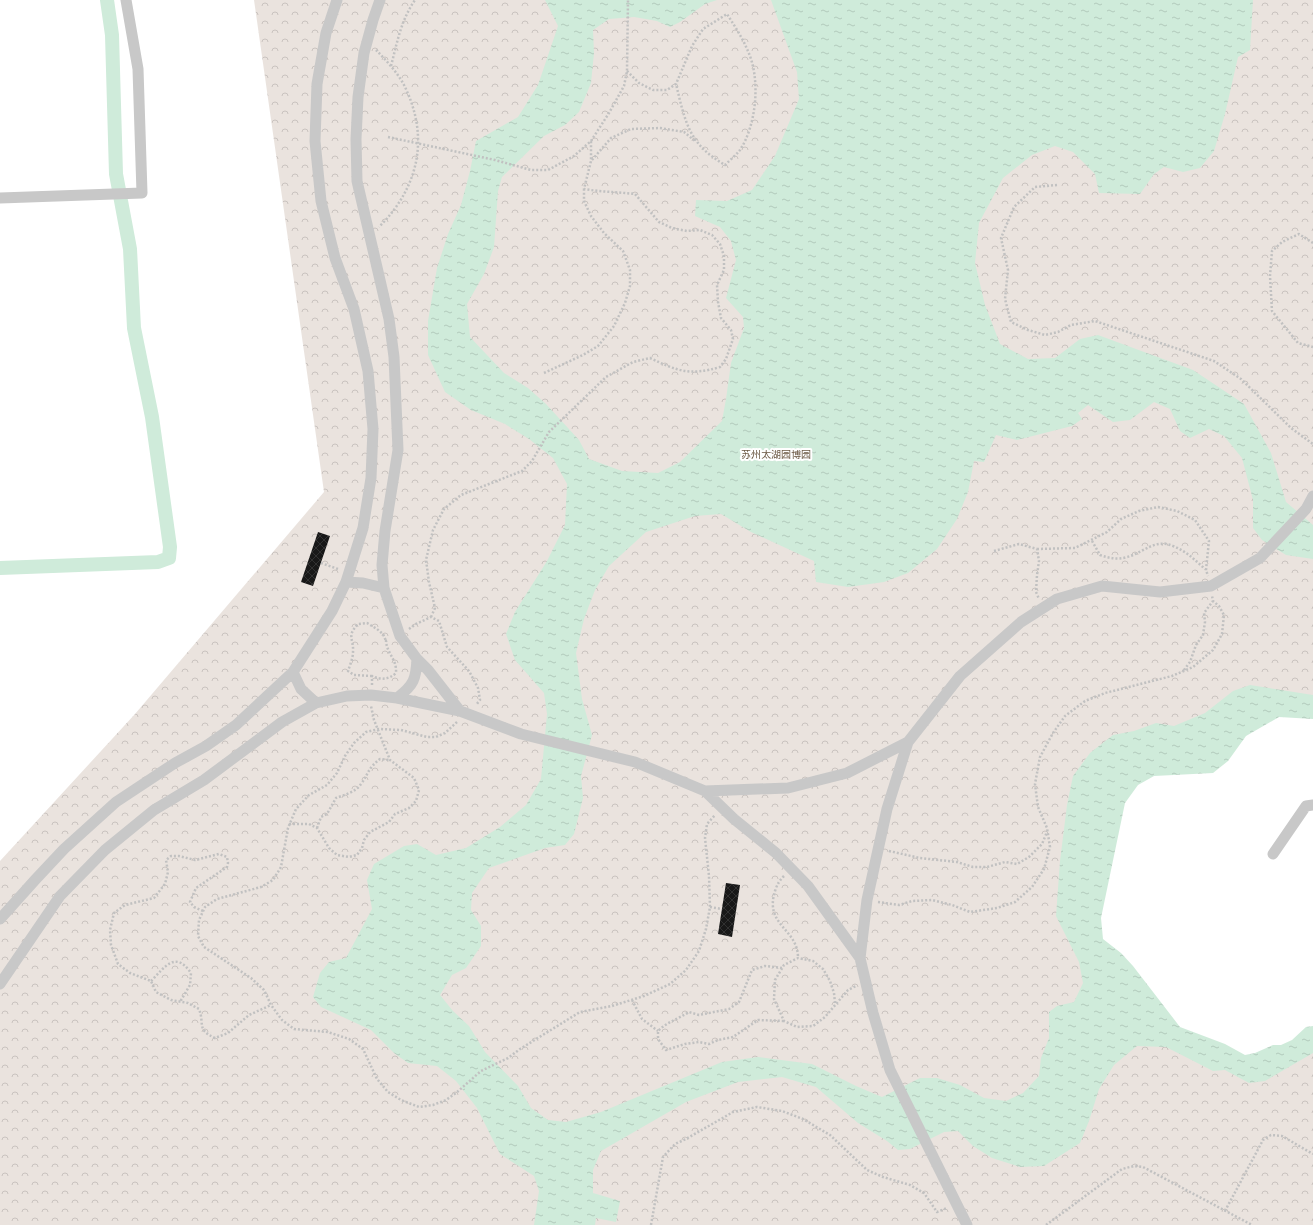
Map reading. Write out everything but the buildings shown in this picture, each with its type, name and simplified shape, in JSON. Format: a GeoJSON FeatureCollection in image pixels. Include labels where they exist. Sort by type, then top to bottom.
{"type":"FeatureCollection","features":[{"type":"Feature","properties":{"kind":"street"},"geometry":{"type":"LineString","coordinates":[[0,198],[142,193],[138,69],[126,0]]}},
{"type":"Feature","properties":{"kind":"street"},"geometry":{"type":"LineString","coordinates":[[0,919],[64,849],[116,802],[175,763],[206,746],[236,725],[293,672],[332,611],[346,582],[362,528],[371,478],[373,429],[368,371],[354,309],[334,258],[321,201],[315,141],[317,84],[326,33],[337,0]]}},
{"type":"Feature","properties":{"kind":"street"},"geometry":{"type":"LineString","coordinates":[[380,0],[364,53],[358,97],[356,139],[357,181],[389,319],[394,357],[398,450],[384,538],[382,565],[384,588],[400,636],[417,659],[463,712]]}},
{"type":"Feature","properties":{"kind":"street"},"geometry":{"type":"LineString","coordinates":[[967,1225],[890,1070],[873,1013],[860,958],[867,900],[887,809],[908,742],[960,676],[1021,622],[1042,608],[1057,600],[1102,586],[1160,592],[1211,586],[1260,558],[1306,509],[1313,496]]}},
{"type":"Feature","properties":{"kind":"street"},"geometry":{"type":"LineString","coordinates":[[346,582],[363,583],[384,588]]}},
{"type":"Feature","properties":{"kind":"street"},"geometry":{"type":"LineString","coordinates":[[397,698],[409,688],[416,674],[417,659]]}},
{"type":"Feature","properties":{"kind":"street"},"geometry":{"type":"LineString","coordinates":[[293,672],[302,689],[316,703]]}},
{"type":"Feature","properties":{"kind":"street"},"geometry":{"type":"LineString","coordinates":[[0,984],[60,896],[105,850],[154,810],[204,780],[282,722],[316,703],[347,696],[397,698],[463,712],[522,734],[635,762],[705,791],[734,819],[776,853],[808,886],[860,958]]}},
{"type":"Feature","properties":{"kind":"street"},"geometry":{"type":"LineString","coordinates":[[705,791],[788,788],[847,773],[908,742]]}},
{"type":"Feature","properties":{"kind":"street"},"geometry":{"type":"LineString","coordinates":[[1273,854],[1306,806],[1313,805]]}},
{"type":"Feature","properties":{"kind":"path"},"geometry":{"type":"LineString","coordinates":[[391,66],[400,30],[407,11],[415,0]]}},
{"type":"Feature","properties":{"kind":"path"},"geometry":{"type":"LineString","coordinates":[[388,137],[495,160],[531,170],[548,170],[574,156],[591,141],[624,86],[627,71],[628,0]]}},
{"type":"Feature","properties":{"kind":"path"},"geometry":{"type":"LineString","coordinates":[[591,161],[611,138],[631,129],[660,128],[684,132],[710,155],[725,165],[739,151],[746,140],[752,121],[756,96],[754,72],[748,50],[728,14],[703,29],[692,46],[676,84],[667,90],[653,90],[638,84],[627,71]]}},
{"type":"Feature","properties":{"kind":"path"},"geometry":{"type":"LineString","coordinates":[[368,40],[391,66],[404,84],[414,110],[419,133],[418,154],[414,174],[400,200],[386,221],[369,238]]}},
{"type":"Feature","properties":{"kind":"path"},"geometry":{"type":"LineString","coordinates":[[676,84],[686,123],[697,143]]}},
{"type":"Feature","properties":{"kind":"path"},"geometry":{"type":"LineString","coordinates":[[544,373],[583,355],[598,346],[614,326],[625,303],[630,286],[630,270],[623,251],[604,233],[591,216],[584,201],[584,189],[591,161],[591,141]]}},
{"type":"Feature","properties":{"kind":"path"},"geometry":{"type":"LineString","coordinates":[[1057,185],[1035,187],[1014,207],[1001,238],[1008,270],[1005,299],[1011,322],[1028,330],[1045,335],[1058,332],[1071,324],[1095,321],[1214,361],[1241,379],[1291,428],[1313,444]]}},
{"type":"Feature","properties":{"kind":"path"},"geometry":{"type":"LineString","coordinates":[[386,641],[400,636],[416,624],[431,617],[435,608],[426,560],[433,530],[444,509],[461,495],[522,471],[532,461],[549,432],[611,374],[633,362],[650,358],[686,372],[704,372],[720,367],[730,349],[733,338],[731,330],[721,318],[718,302],[717,285],[724,270],[724,256],[720,244],[712,235],[700,230],[679,230],[659,222],[635,194],[624,192],[606,193],[584,189]]}},
{"type":"Feature","properties":{"kind":"path"},"geometry":{"type":"LineString","coordinates":[[1313,243],[1299,234],[1282,242],[1272,252],[1270,276],[1272,311],[1298,343],[1313,346]]}},
{"type":"Feature","properties":{"kind":"path"},"geometry":{"type":"LineString","coordinates":[[867,900],[899,905],[912,901],[932,900],[952,905],[970,912],[997,908],[1015,902],[1032,887],[1044,869],[1050,847],[1047,831],[1038,806],[1035,784],[1040,757],[1053,733],[1065,716],[1085,701],[1105,693],[1172,676],[1193,667],[1213,650],[1222,634],[1224,615],[1219,606],[1213,601],[1211,586],[1206,570],[1209,541],[1195,520],[1177,511],[1158,507],[1139,511],[1120,519],[1107,532],[1075,548],[1037,549],[1019,544],[994,551]]}},
{"type":"Feature","properties":{"kind":"path"},"geometry":{"type":"LineString","coordinates":[[1092,540],[1100,555],[1112,559],[1128,557],[1155,544],[1171,545],[1190,555],[1206,570]]}},
{"type":"Feature","properties":{"kind":"path"},"geometry":{"type":"LineString","coordinates":[[1037,549],[1039,560],[1036,592],[1042,608]]}},
{"type":"Feature","properties":{"kind":"path"},"geometry":{"type":"LineString","coordinates":[[320,563],[342,571],[346,582]]}},
{"type":"Feature","properties":{"kind":"path"},"geometry":{"type":"LineString","coordinates":[[1184,671],[1190,662],[1196,645],[1203,635],[1205,622],[1204,613],[1213,601]]}},
{"type":"Feature","properties":{"kind":"path"},"geometry":{"type":"LineString","coordinates":[[431,617],[439,621],[447,647],[469,672],[478,688],[480,700],[463,712],[445,733],[436,737],[427,737],[401,730],[379,729],[366,732],[354,743],[345,756],[337,773],[327,785],[309,795],[296,809],[289,824],[281,868],[273,880],[261,887],[217,899],[205,907],[198,920],[198,936],[204,947],[251,978],[264,990],[271,1005],[282,1020],[294,1029],[328,1032],[349,1039],[363,1049],[377,1079],[388,1092],[401,1100],[419,1107],[433,1105],[446,1100],[456,1093],[481,1071],[508,1058],[580,1012],[612,1006],[632,1000],[670,984],[686,970],[699,951],[706,929],[710,907],[709,876],[705,838],[707,824],[722,807]]}},
{"type":"Feature","properties":{"kind":"path"},"geometry":{"type":"LineString","coordinates":[[367,623],[383,634],[386,641],[387,648],[396,665],[396,673],[390,678],[380,680],[372,676],[354,675],[348,671],[353,651],[350,639],[352,630],[358,624],[367,623]]}},
{"type":"Feature","properties":{"kind":"path"},"geometry":{"type":"LineString","coordinates":[[372,676],[371,707],[374,720],[379,729],[390,760]]}},
{"type":"Feature","properties":{"kind":"path"},"geometry":{"type":"LineString","coordinates":[[289,824],[309,824],[317,828],[329,848],[337,855],[349,857],[357,855],[362,848],[364,840],[370,832],[389,822],[395,814],[409,808],[416,801],[418,790],[414,778],[390,760],[380,759],[371,765],[360,785],[349,793],[336,798],[327,814],[321,818],[317,828]]}},
{"type":"Feature","properties":{"kind":"path"},"geometry":{"type":"LineString","coordinates":[[879,849],[920,858],[957,862],[973,866],[987,866],[1005,862],[1017,864],[1029,856],[1042,844],[1047,831]]}},
{"type":"Feature","properties":{"kind":"path"},"geometry":{"type":"LineString","coordinates":[[151,981],[130,973],[118,964],[111,946],[110,930],[114,913],[125,905],[154,898],[165,884],[168,872],[166,860],[171,856],[179,856],[195,860],[218,854],[227,857],[227,867],[196,888],[190,902],[194,907],[203,910]]}},
{"type":"Feature","properties":{"kind":"path"},"geometry":{"type":"LineString","coordinates":[[791,869],[778,881],[773,898],[772,911],[780,925],[790,935],[798,949],[798,958]]}},
{"type":"Feature","properties":{"kind":"path"},"geometry":{"type":"LineString","coordinates":[[710,907],[722,909]]}},
{"type":"Feature","properties":{"kind":"path"},"geometry":{"type":"LineString","coordinates":[[784,1021],[774,999],[775,980],[784,965],[798,958],[813,962],[823,969],[830,981],[835,1003]]}},
{"type":"Feature","properties":{"kind":"path"},"geometry":{"type":"LineString","coordinates":[[151,981],[169,963],[177,961],[185,964],[191,973],[190,985],[180,1002]]}},
{"type":"Feature","properties":{"kind":"path"},"geometry":{"type":"LineString","coordinates":[[782,968],[765,966],[752,970],[739,1002],[729,1009],[699,1015],[689,1012],[680,1018],[667,1023],[658,1031],[658,1039],[661,1045],[666,1050],[685,1044],[699,1042],[709,1044],[740,1034],[745,1028],[758,1020],[784,1021],[797,1027],[813,1026],[825,1017],[835,1003],[848,990],[865,981]]}},
{"type":"Feature","properties":{"kind":"path"},"geometry":{"type":"LineString","coordinates":[[151,981],[156,992],[171,1000],[188,1003],[200,1009],[202,1026],[206,1034],[215,1038],[228,1033],[249,1015],[271,1005]]}},
{"type":"Feature","properties":{"kind":"path"},"geometry":{"type":"LineString","coordinates":[[632,1000],[642,1019],[658,1031]]}},
{"type":"Feature","properties":{"kind":"path"},"geometry":{"type":"LineString","coordinates":[[651,1225],[664,1156],[675,1144],[733,1112],[757,1107],[782,1110],[803,1119],[830,1135],[867,1170],[883,1177],[910,1185],[924,1193],[937,1212],[957,1205]]}},
{"type":"Feature","properties":{"kind":"path"},"geometry":{"type":"LineString","coordinates":[[1225,1211],[1263,1140],[1271,1135],[1282,1136],[1313,1154]]}},
{"type":"Feature","properties":{"kind":"path"},"geometry":{"type":"LineString","coordinates":[[1046,1225],[1122,1169],[1134,1166],[1143,1167],[1252,1225]]}},
{"type":"Feature","properties":{"kind":"green space","name":"苏州太湖园博园"},"geometry":{"type":"Polygon","coordinates":[[[254,0],[1313,0],[1313,709],[1294,708],[1096,776],[1070,916],[1156,1026],[1242,1063],[1313,1046],[1313,1225],[0,1225],[0,861],[135,714],[324,492],[254,0]]]}},
{"type":"Feature","properties":{"kind":"water"},"geometry":{"type":"Polygon","coordinates":[[[545,0],[717,0],[705,4],[680,22],[670,27],[657,21],[634,17],[609,19],[593,30],[594,53],[591,83],[579,112],[565,125],[544,136],[502,177],[498,191],[494,247],[484,274],[467,304],[470,337],[504,373],[528,388],[546,404],[579,440],[589,459],[622,471],[658,473],[680,462],[722,421],[731,363],[744,328],[743,317],[726,298],[736,260],[731,241],[720,227],[695,216],[696,200],[727,201],[752,190],[775,156],[799,99],[797,72],[771,0],[1253,0],[1250,50],[1238,57],[1225,114],[1214,151],[1200,168],[1183,172],[1164,167],[1154,174],[1140,194],[1099,193],[1095,174],[1073,152],[1055,146],[1032,155],[1003,178],[979,223],[975,263],[985,305],[1000,344],[1028,359],[1055,358],[1080,339],[1098,335],[1193,370],[1244,404],[1271,453],[1286,502],[1313,525],[1313,559],[1286,555],[1262,540],[1253,528],[1253,500],[1242,458],[1224,436],[1209,429],[1190,438],[1180,431],[1170,409],[1154,402],[1130,420],[1113,422],[1088,405],[1078,413],[1082,419],[1072,426],[1017,440],[996,435],[984,462],[974,461],[968,492],[957,519],[937,549],[908,573],[884,582],[848,587],[816,582],[814,561],[751,532],[721,514],[695,516],[646,532],[609,566],[595,590],[584,619],[576,653],[582,699],[592,735],[581,776],[583,798],[574,834],[565,845],[545,848],[489,868],[472,893],[471,910],[481,926],[481,946],[466,968],[452,975],[440,995],[453,1011],[469,1026],[485,1052],[518,1086],[531,1108],[548,1120],[566,1122],[601,1112],[722,1062],[758,1057],[812,1064],[882,1097],[920,1078],[937,1078],[960,1085],[984,1098],[1006,1101],[1023,1093],[1039,1076],[1041,1058],[1049,1038],[1049,1012],[1057,1006],[1074,1002],[1083,983],[1079,962],[1056,916],[1060,861],[1067,805],[1073,776],[1090,753],[1113,735],[1134,731],[1156,723],[1174,726],[1205,713],[1233,691],[1250,685],[1313,695],[1313,719],[1279,717],[1246,736],[1228,761],[1213,773],[1154,776],[1138,785],[1125,803],[1101,918],[1103,939],[1121,953],[1133,966],[1180,1027],[1225,1044],[1245,1055],[1255,1053],[1273,1045],[1281,1045],[1292,1040],[1306,1027],[1313,1026],[1313,1053],[1265,1081],[1249,1083],[1225,1070],[1213,1071],[1166,1047],[1137,1046],[1114,1065],[1099,1089],[1080,1143],[1044,1166],[1020,1167],[992,1158],[973,1146],[958,1131],[944,1132],[910,1149],[898,1150],[887,1141],[858,1123],[816,1087],[782,1077],[738,1082],[686,1102],[601,1151],[593,1170],[593,1193],[620,1201],[616,1222],[596,1218],[595,1225],[534,1225],[539,1191],[534,1176],[500,1154],[477,1108],[456,1081],[437,1066],[408,1063],[394,1053],[371,1030],[321,1007],[313,997],[320,973],[329,962],[346,958],[372,909],[367,880],[374,864],[404,846],[417,844],[436,855],[466,848],[500,827],[526,805],[541,779],[547,714],[544,693],[515,660],[506,634],[515,612],[547,561],[565,525],[567,484],[553,458],[529,439],[505,424],[471,410],[445,392],[428,355],[428,321],[437,268],[448,234],[461,205],[476,141],[518,117],[538,85],[558,26],[545,0]]]}},
{"type":"Feature","properties":{"kind":"waterway"},"geometry":{"type":"LineString","coordinates":[[0,568],[158,562],[169,558],[170,547],[152,417],[134,328],[130,249],[116,174],[112,35],[107,0]]}}]}
